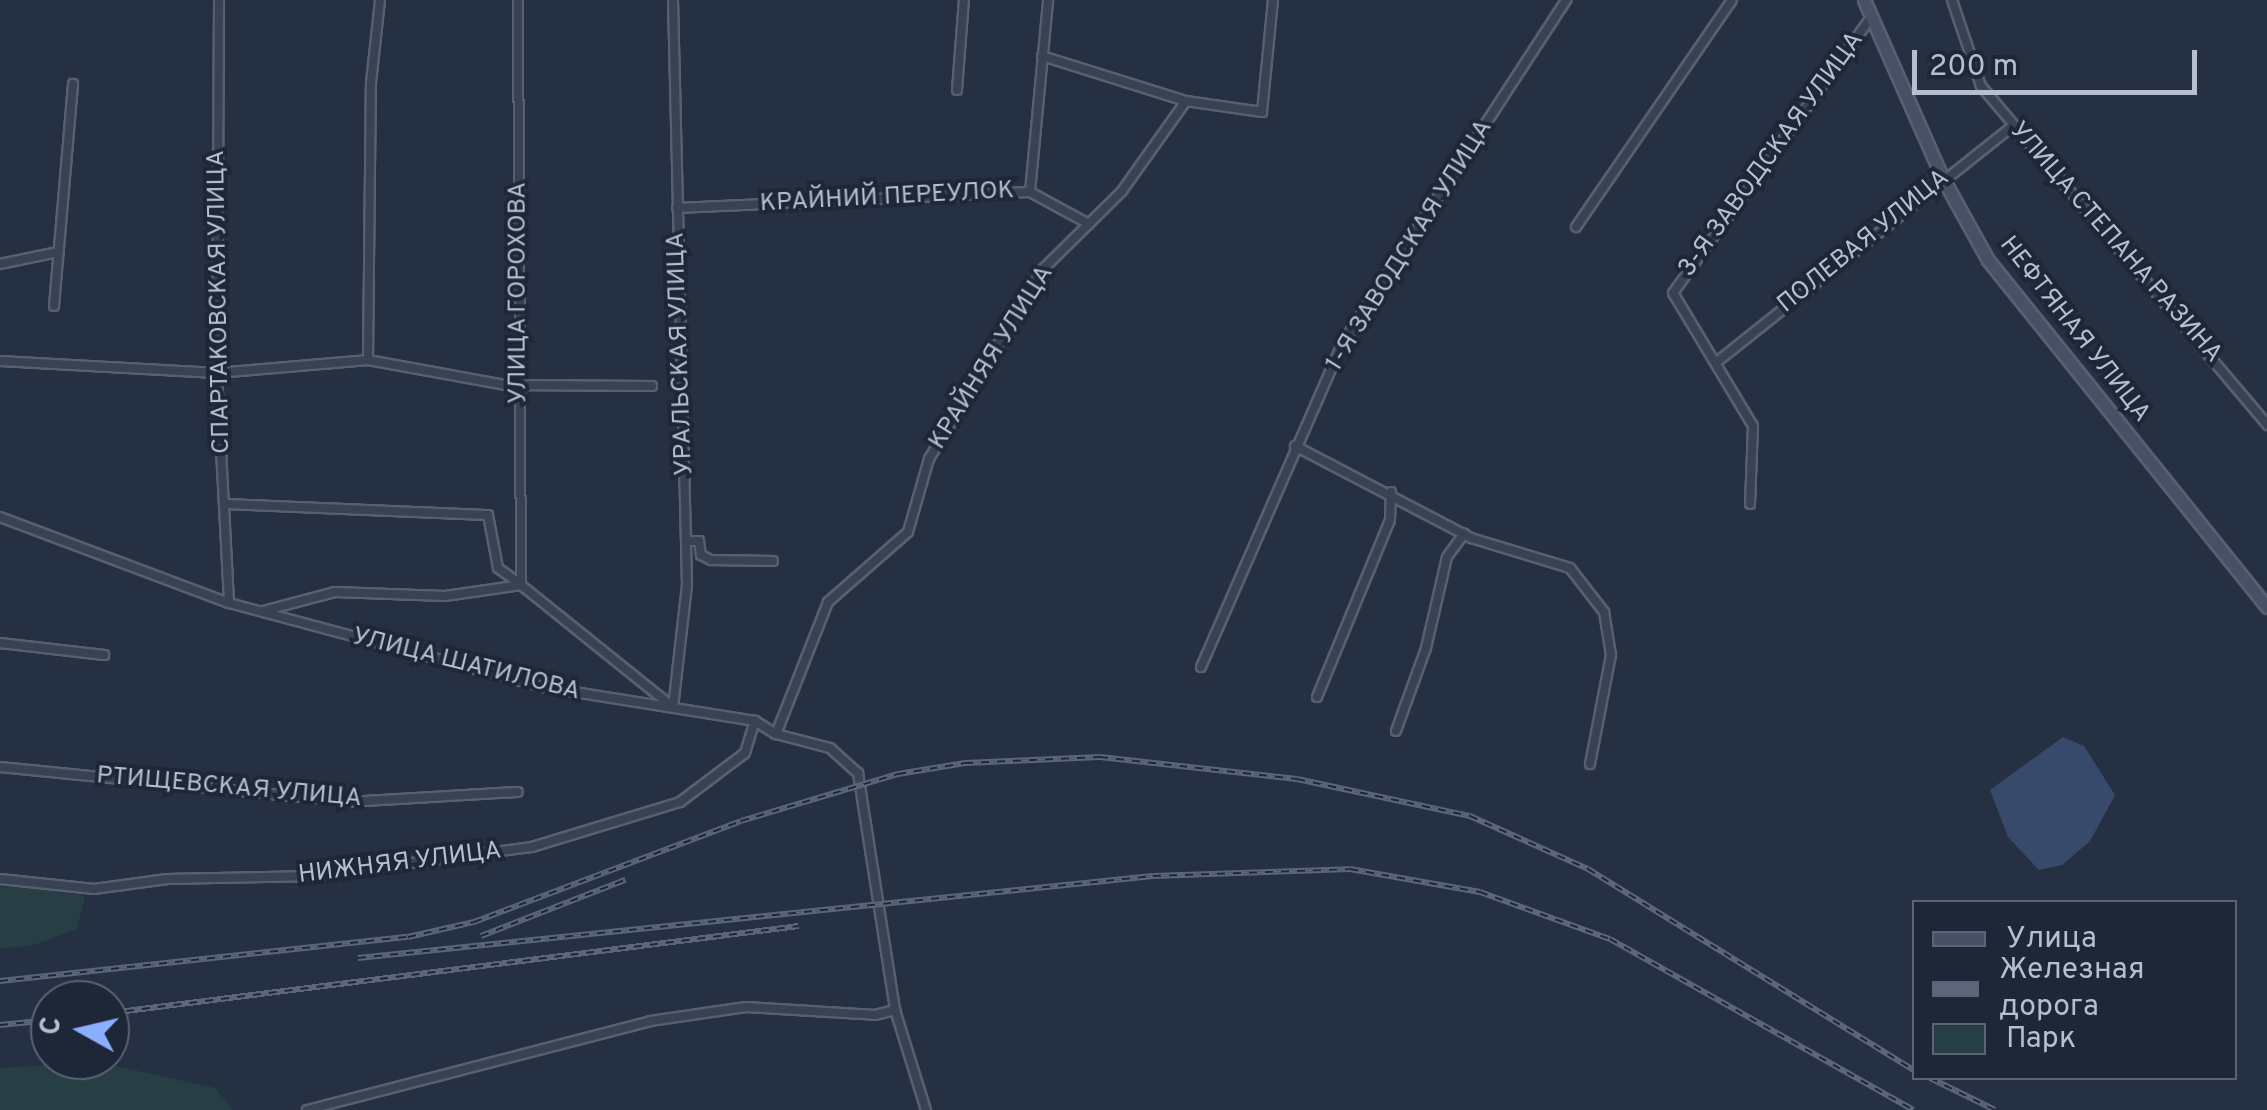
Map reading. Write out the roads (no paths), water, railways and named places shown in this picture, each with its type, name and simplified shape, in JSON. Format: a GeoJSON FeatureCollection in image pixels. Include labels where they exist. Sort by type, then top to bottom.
{"type":"FeatureCollection","features":[{"type":"Feature","properties":{"kind":"main road","name":"НЕФТЯНАЯ УЛИЦА"},"geometry":{"type":"LineString","coordinates":[[1864,0],[1942,177],[2007,287],[2267,607]]}},
{"type":"Feature","properties":{"kind":"street","name":"СПАРТАКОВСКАЯ УЛИЦА"},"geometry":{"type":"LineString","coordinates":[[218,0],[217,374],[229,603]]}},
{"type":"Feature","properties":{"kind":"street"},"geometry":{"type":"LineString","coordinates":[[368,360],[370,84],[380,0]]}},
{"type":"Feature","properties":{"kind":"street","name":"УЛИЦА ГОРОХОВА"},"geometry":{"type":"LineString","coordinates":[[518,0],[521,585]]}},
{"type":"Feature","properties":{"kind":"street","name":"УРАЛЬСКАЯ УЛИЦА"},"geometry":{"type":"LineString","coordinates":[[672,0],[686,541],[673,706]]}},
{"type":"Feature","properties":{"kind":"street"},"geometry":{"type":"LineString","coordinates":[[958,90],[964,0]]}},
{"type":"Feature","properties":{"kind":"street"},"geometry":{"type":"LineString","coordinates":[[1030,192],[1048,0]]}},
{"type":"Feature","properties":{"kind":"street"},"geometry":{"type":"LineString","coordinates":[[1042,56],[1186,101],[1262,112],[1273,0]]}},
{"type":"Feature","properties":{"kind":"street","name":"1-Я ЗАВОДСКАЯ УЛИЦА"},"geometry":{"type":"LineString","coordinates":[[1201,667],[1342,344],[1566,0]]}},
{"type":"Feature","properties":{"kind":"street"},"geometry":{"type":"LineString","coordinates":[[1576,227],[1732,0]]}},
{"type":"Feature","properties":{"kind":"street","name":"УЛИЦА СТЕПАНА РАЗИНА"},"geometry":{"type":"LineString","coordinates":[[1952,0],[1981,86],[2224,366],[2267,425]]}},
{"type":"Feature","properties":{"kind":"street","name":"3-Я ЗАВОДСКАЯ УЛИЦА"},"geometry":{"type":"LineString","coordinates":[[1718,362],[1673,293],[1871,17]]}},
{"type":"Feature","properties":{"kind":"street"},"geometry":{"type":"LineString","coordinates":[[54,306],[73,84]]}},
{"type":"Feature","properties":{"kind":"street","name":"КРАЙНЯЯ УЛИЦА"},"geometry":{"type":"LineString","coordinates":[[776,734],[828,602],[908,532],[929,459],[1043,269],[1122,192],[1186,101]]}},
{"type":"Feature","properties":{"kind":"street","name":"ПОЛЕВАЯ УЛИЦА"},"geometry":{"type":"LineString","coordinates":[[1718,362],[1942,177],[2013,126]]}},
{"type":"Feature","properties":{"kind":"street","name":"КРАЙНИЙ ПЕРЕУЛОК"},"geometry":{"type":"LineString","coordinates":[[677,208],[1030,192],[1089,224]]}},
{"type":"Feature","properties":{"kind":"street"},"geometry":{"type":"LineString","coordinates":[[0,264],[58,252]]}},
{"type":"Feature","properties":{"kind":"street"},"geometry":{"type":"LineString","coordinates":[[0,361],[217,374],[368,360],[519,385],[652,386]]}},
{"type":"Feature","properties":{"kind":"street"},"geometry":{"type":"LineString","coordinates":[[1718,362],[1753,426],[1750,504]]}},
{"type":"Feature","properties":{"kind":"street"},"geometry":{"type":"LineString","coordinates":[[1295,446],[1391,492],[1464,534],[1570,568],[1604,612],[1611,655],[1590,764]]}},
{"type":"Feature","properties":{"kind":"street"},"geometry":{"type":"LineString","coordinates":[[1318,697],[1390,520],[1391,492]]}},
{"type":"Feature","properties":{"kind":"street"},"geometry":{"type":"LineString","coordinates":[[224,504],[488,515],[498,568],[521,585]]}},
{"type":"Feature","properties":{"kind":"street","name":"УЛИЦА ШАТИЛОВА"},"geometry":{"type":"LineString","coordinates":[[0,517],[260,612],[543,687],[631,706],[673,706],[755,721]]}},
{"type":"Feature","properties":{"kind":"street"},"geometry":{"type":"LineString","coordinates":[[1396,731],[1426,648],[1447,558],[1464,534]]}},
{"type":"Feature","properties":{"kind":"street"},"geometry":{"type":"LineString","coordinates":[[686,541],[700,540],[701,555],[711,560],[773,561]]}},
{"type":"Feature","properties":{"kind":"street","name":"УЛИЦА ШАТИЛОВА"},"geometry":{"type":"LineString","coordinates":[[260,612],[335,592],[445,596],[521,585],[673,706]]}},
{"type":"Feature","properties":{"kind":"street"},"geometry":{"type":"LineString","coordinates":[[0,643],[104,655]]}},
{"type":"Feature","properties":{"kind":"street"},"geometry":{"type":"LineString","coordinates":[[755,721],[776,734],[830,748],[858,772],[894,1010],[926,1110]]}},
{"type":"Feature","properties":{"kind":"street","name":"НИЖНЯЯ УЛИЦА"},"geometry":{"type":"LineString","coordinates":[[0,879],[94,889],[167,880],[314,876],[532,847],[680,802],[745,753],[755,721]]}},
{"type":"Feature","properties":{"kind":"street","name":"РТИЩЕВСКАЯ УЛИЦА"},"geometry":{"type":"LineString","coordinates":[[0,767],[348,802],[518,792]]}},
{"type":"Feature","properties":{"kind":"street"},"geometry":{"type":"LineString","coordinates":[[308,1110],[650,1021],[746,1007],[875,1015],[894,1010]]}},
{"type":"Feature","properties":{"kind":"water"},"geometry":{"type":"Polygon","coordinates":[[[2063,737],[2084,746],[2115,795],[2090,841],[2062,865],[2039,870],[2008,837],[1990,790],[2063,737]]]}},
{"type":"Feature","properties":{"kind":"railway"},"geometry":{"type":"LineString","coordinates":[[0,981],[408,937],[474,922],[741,821],[898,774],[965,763],[1100,757],[1297,779],[1470,816],[1588,869],[1912,1069]]}},
{"type":"Feature","properties":{"kind":"railway"},"geometry":{"type":"LineString","coordinates":[[358,958],[1153,876],[1350,869],[1480,892],[1610,939],[1913,1110]]}},
{"type":"Feature","properties":{"kind":"railway"},"geometry":{"type":"LineString","coordinates":[[481,936],[625,880]]}},
{"type":"Feature","properties":{"kind":"railway"},"geometry":{"type":"LineString","coordinates":[[130,1010],[799,926]]}},
{"type":"Feature","properties":{"kind":"railway"},"geometry":{"type":"LineString","coordinates":[[0,1025],[30,1022]]}},
{"type":"Feature","properties":{"kind":"railway"},"geometry":{"type":"LineString","coordinates":[[1934,1080],[1995,1110]]}}]}
